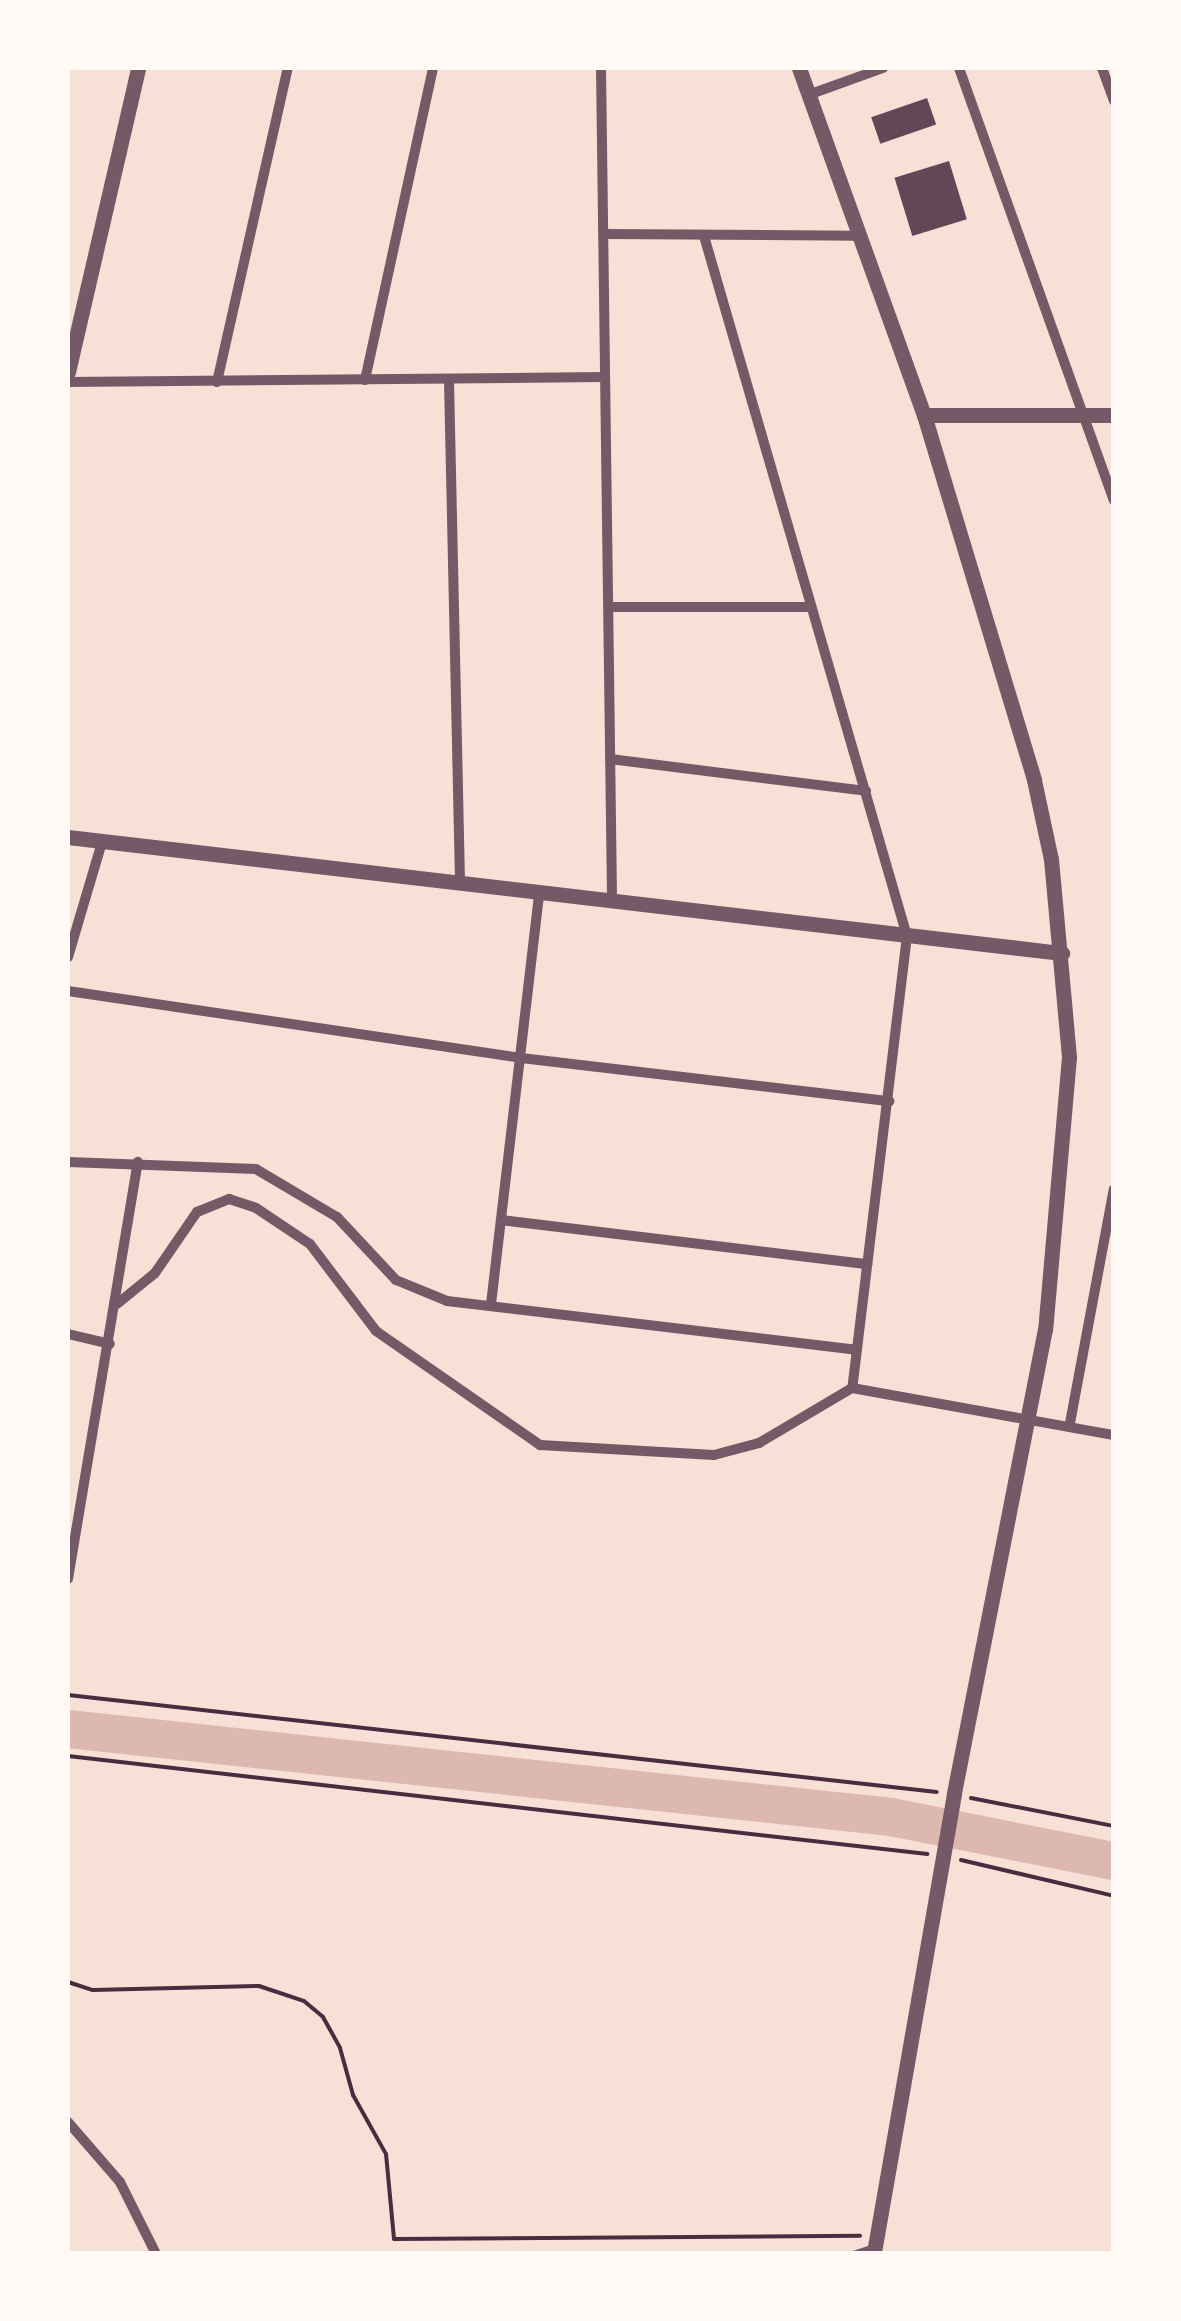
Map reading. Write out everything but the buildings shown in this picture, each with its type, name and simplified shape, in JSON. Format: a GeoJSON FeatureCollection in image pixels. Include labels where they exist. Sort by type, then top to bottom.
{"type":"FeatureCollection","features":[{"type":"Feature","properties":{"kind":"street"},"geometry":{"type":"LineString","coordinates":[[68,372],[138,68]]}},
{"type":"Feature","properties":{"kind":"street"},"geometry":{"type":"LineString","coordinates":[[217,382],[288,68]]}},
{"type":"Feature","properties":{"kind":"street"},"geometry":{"type":"LineString","coordinates":[[365,380],[433,68]]}},
{"type":"Feature","properties":{"kind":"street"},"geometry":{"type":"LineString","coordinates":[[601,68],[612,900]]}},
{"type":"Feature","properties":{"kind":"street"},"geometry":{"type":"LineString","coordinates":[[799,68],[924,415],[1034,780],[1062,953],[1069,1057],[1061,1198],[1029,1424],[954,1794],[876,2246]]}},
{"type":"Feature","properties":{"kind":"street"},"geometry":{"type":"LineString","coordinates":[[808,94],[883,68]]}},
{"type":"Feature","properties":{"kind":"street"},"geometry":{"type":"LineString","coordinates":[[959,68],[1114,500]]}},
{"type":"Feature","properties":{"kind":"street"},"geometry":{"type":"LineString","coordinates":[[1102,68],[1114,101]]}},
{"type":"Feature","properties":{"kind":"street"},"geometry":{"type":"LineString","coordinates":[[604,234],[858,236]]}},
{"type":"Feature","properties":{"kind":"street"},"geometry":{"type":"LineString","coordinates":[[704,236],[907,936],[852,1388]]}},
{"type":"Feature","properties":{"kind":"street"},"geometry":{"type":"LineString","coordinates":[[68,382],[604,378]]}},
{"type":"Feature","properties":{"kind":"street"},"geometry":{"type":"LineString","coordinates":[[449,381],[460,882]]}},
{"type":"Feature","properties":{"kind":"street"},"geometry":{"type":"LineString","coordinates":[[924,415],[1114,415]]}},
{"type":"Feature","properties":{"kind":"street"},"geometry":{"type":"LineString","coordinates":[[610,607],[810,607]]}},
{"type":"Feature","properties":{"kind":"street"},"geometry":{"type":"LineString","coordinates":[[610,760],[866,791]]}},
{"type":"Feature","properties":{"kind":"street"},"geometry":{"type":"LineString","coordinates":[[68,837],[1062,953]]}},
{"type":"Feature","properties":{"kind":"street"},"geometry":{"type":"LineString","coordinates":[[68,957],[102,842]]}},
{"type":"Feature","properties":{"kind":"street"},"geometry":{"type":"LineString","coordinates":[[491,1304],[539,892]]}},
{"type":"Feature","properties":{"kind":"street"},"geometry":{"type":"LineString","coordinates":[[68,991],[521,1058],[889,1101]]}},
{"type":"Feature","properties":{"kind":"street"},"geometry":{"type":"LineString","coordinates":[[68,1162],[256,1169],[337,1216],[378,1263],[417,1292],[856,1350]]}},
{"type":"Feature","properties":{"kind":"street"},"geometry":{"type":"LineString","coordinates":[[68,1578],[138,1162]]}},
{"type":"Feature","properties":{"kind":"street"},"geometry":{"type":"LineString","coordinates":[[1070,1423],[1114,1189]]}},
{"type":"Feature","properties":{"kind":"street"},"geometry":{"type":"LineString","coordinates":[[117,1304],[155,1274],[197,1212],[229,1199],[256,1208],[310,1244],[376,1331],[540,1445],[714,1455],[759,1443],[852,1388],[1029,1424],[1070,1423],[1114,1435]]}},
{"type":"Feature","properties":{"kind":"street"},"geometry":{"type":"LineString","coordinates":[[500,1220],[867,1264]]}},
{"type":"Feature","properties":{"kind":"street"},"geometry":{"type":"LineString","coordinates":[[68,1334],[110,1344]]}},
{"type":"Feature","properties":{"kind":"street"},"geometry":{"type":"LineString","coordinates":[[68,2122],[120,2182],[156,2254]]}},
{"type":"Feature","properties":{"kind":"lane"},"geometry":{"type":"LineString","coordinates":[[853,2254],[876,2246]]}},
{"type":"Feature","properties":{"kind":"path"},"geometry":{"type":"LineString","coordinates":[[68,1695],[954,1794],[1114,1826]]}},
{"type":"Feature","properties":{"kind":"path"},"geometry":{"type":"LineString","coordinates":[[68,1756],[943,1855],[1114,1896]]}},
{"type":"Feature","properties":{"kind":"path"},"geometry":{"type":"LineString","coordinates":[[68,1982],[93,1990],[260,1986],[304,2000],[323,2017],[340,2048],[352,2095],[374,2122],[386,2154],[394,2239],[876,2246]]}},
{"type":"Feature","properties":{"kind":"waterway"},"geometry":{"type":"LineString","coordinates":[[68,1729],[891,1817],[1114,1861]]}}]}
